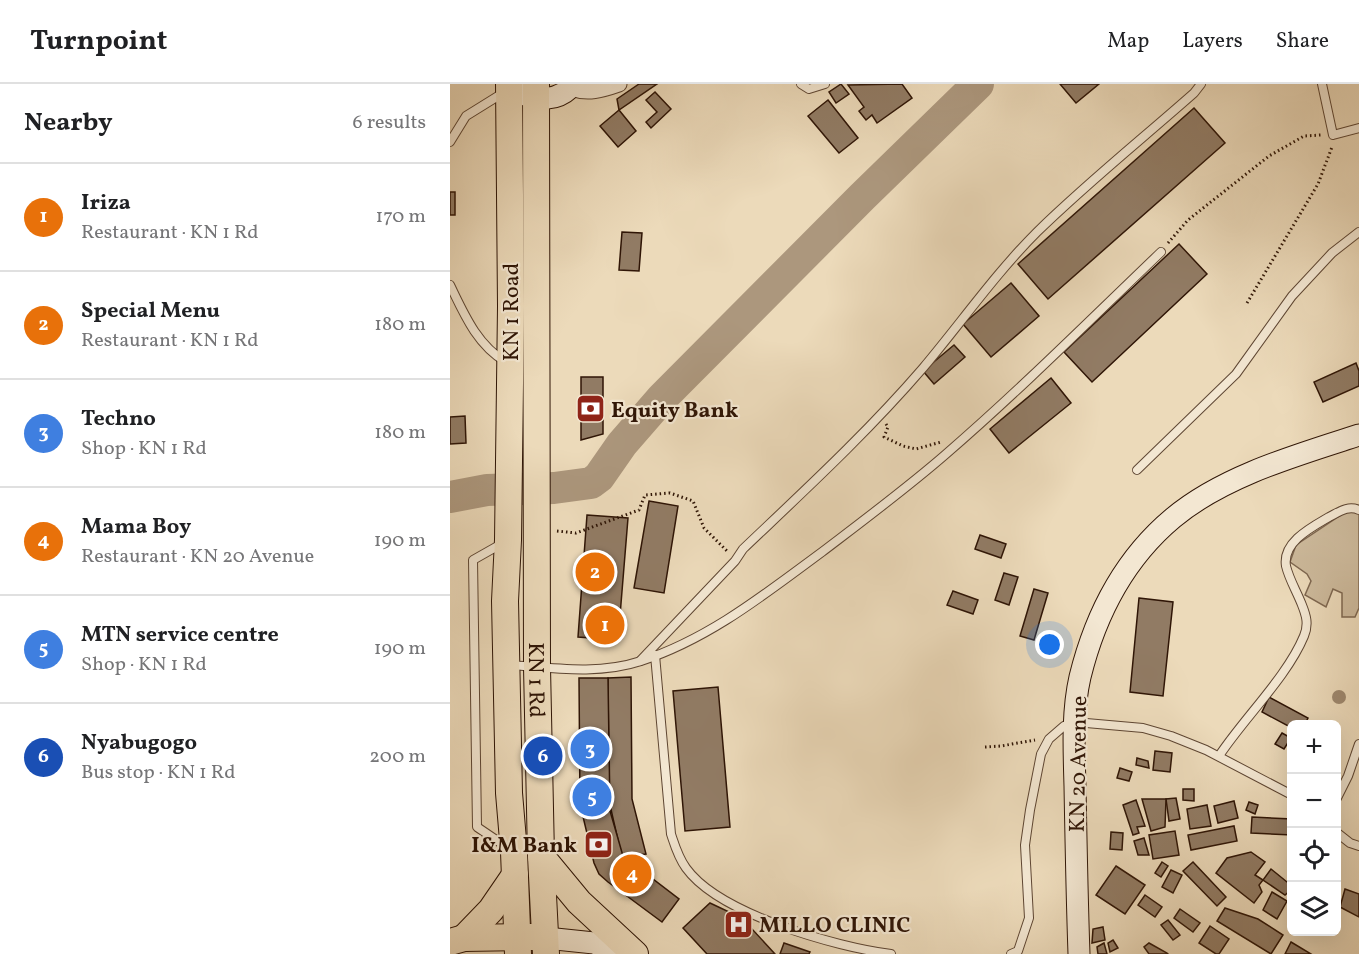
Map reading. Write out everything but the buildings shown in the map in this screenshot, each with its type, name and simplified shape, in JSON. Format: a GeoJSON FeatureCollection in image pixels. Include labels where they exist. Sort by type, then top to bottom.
{"type":"FeatureCollection","features":[{"type":"Feature","properties":{"kind":"highway","name":"KN 1 Road"},"geometry":{"type":"LineString","coordinates":[[508,87],[508,540]]}},
{"type":"Feature","properties":{"kind":"highway","name":"KN 1 Road"},"geometry":{"type":"LineString","coordinates":[[535,91],[536,476]]}},
{"type":"Feature","properties":{"kind":"highway"},"geometry":{"type":"LineString","coordinates":[[509,417],[536,417]]}},
{"type":"Feature","properties":{"kind":"highway","name":"KN 1 Rd"},"geometry":{"type":"LineString","coordinates":[[536,476],[541,856],[546,946]]}},
{"type":"Feature","properties":{"kind":"highway","name":"KN 1 Rd"},"geometry":{"type":"LineString","coordinates":[[508,540],[505,601],[509,794],[515,864],[518,945]]}},
{"type":"Feature","properties":{"kind":"highway"},"geometry":{"type":"LineString","coordinates":[[541,856],[579,902],[635,954]]}},
{"type":"Feature","properties":{"kind":"highway"},"geometry":{"type":"LineString","coordinates":[[456,946],[502,898],[515,864]]}},
{"type":"Feature","properties":{"kind":"highway"},"geometry":{"type":"LineString","coordinates":[[456,946],[546,946]]}},
{"type":"Feature","properties":{"kind":"main road"},"geometry":{"type":"LineString","coordinates":[[508,87],[535,91],[547,99],[562,96],[570,86]]}},
{"type":"Feature","properties":{"kind":"main road","name":"KN 20 Avenue"},"geometry":{"type":"LineString","coordinates":[[1078,954],[1074,722],[1080,678],[1102,612],[1113,588],[1161,530],[1190,506],[1222,487],[1283,461],[1359,435]]}},
{"type":"Feature","properties":{"kind":"main road"},"geometry":{"type":"LineString","coordinates":[[546,946],[594,944],[620,954]]}},
{"type":"Feature","properties":{"kind":"street"},"geometry":{"type":"LineString","coordinates":[[570,86],[580,91],[599,91],[619,84]]}},
{"type":"Feature","properties":{"kind":"lane"},"geometry":{"type":"LineString","coordinates":[[801,84],[809,88],[825,84]]}},
{"type":"Feature","properties":{"kind":"lane"},"geometry":{"type":"LineString","coordinates":[[640,661],[735,561],[743,549],[880,416],[1036,232],[1194,93],[1201,84]]}},
{"type":"Feature","properties":{"kind":"lane"},"geometry":{"type":"LineString","coordinates":[[1322,84],[1333,135],[1359,128]]}},
{"type":"Feature","properties":{"kind":"lane"},"geometry":{"type":"LineString","coordinates":[[450,142],[466,116],[508,87]]}},
{"type":"Feature","properties":{"kind":"lane"},"geometry":{"type":"LineString","coordinates":[[1137,470],[1236,374],[1292,297],[1332,253],[1359,232]]}},
{"type":"Feature","properties":{"kind":"lane"},"geometry":{"type":"LineString","coordinates":[[507,665],[583,669],[611,668],[640,661],[690,642],[726,620],[775,587],[864,520],[959,442],[1052,357],[1161,252]]}},
{"type":"Feature","properties":{"kind":"lane"},"geometry":{"type":"LineString","coordinates":[[450,285],[477,336],[494,355],[509,364]]}},
{"type":"Feature","properties":{"kind":"lane"},"geometry":{"type":"LineString","coordinates":[[1219,756],[1289,662],[1307,628],[1305,613],[1286,568],[1288,551],[1308,529],[1343,510],[1354,508],[1359,510]]}},
{"type":"Feature","properties":{"kind":"lane"},"geometry":{"type":"LineString","coordinates":[[508,540],[473,560],[477,827],[515,864]]}},
{"type":"Feature","properties":{"kind":"lane"},"geometry":{"type":"LineString","coordinates":[[655,655],[671,834],[678,855],[687,869],[718,895],[740,908],[800,933],[862,950],[891,954]]}},
{"type":"Feature","properties":{"kind":"lane"},"geometry":{"type":"LineString","coordinates":[[1011,954],[1018,951],[1029,918],[1025,845],[1041,754],[1049,739],[1064,726],[1074,722],[1143,728],[1171,736],[1219,756],[1287,792]]}},
{"type":"Feature","properties":{"kind":"lane"},"geometry":{"type":"LineString","coordinates":[[1341,790],[1359,744]]}},
{"type":"Feature","properties":{"kind":"lane"},"geometry":{"type":"LineString","coordinates":[[1341,836],[1359,846]]}},
{"type":"Feature","properties":{"kind":"path"},"geometry":{"type":"LineString","coordinates":[[1161,252],[1188,219],[1269,156],[1304,136],[1333,135],[1331,153],[1318,184],[1247,303]]}},
{"type":"Feature","properties":{"kind":"path"},"geometry":{"type":"LineString","coordinates":[[880,416],[888,427],[884,437],[903,446],[916,449],[936,442],[959,442]]}},
{"type":"Feature","properties":{"kind":"path"},"geometry":{"type":"LineString","coordinates":[[537,518],[576,532],[639,510],[645,495],[670,493],[693,501],[704,528],[717,539],[735,561]]}},
{"type":"Feature","properties":{"kind":"path"},"geometry":{"type":"LineString","coordinates":[[985,747],[1049,739]]}},
{"type":"Feature","properties":{"kind":"shaded area"},"geometry":{"type":"Polygon","coordinates":[[[1355,511],[1359,514],[1359,608],[1355,617],[1342,617],[1342,593],[1333,589],[1326,607],[1305,595],[1311,581],[1307,574],[1290,562],[1296,545],[1344,513],[1355,511]]]}},
{"type":"Feature","properties":{"kind":"waterway"},"geometry":{"type":"LineString","coordinates":[[450,497],[487,490],[554,488],[591,483],[599,477],[622,444],[662,398],[978,84]]}},
{"type":"Feature","properties":{"kind":"place","name":"Equity Bank"},"geometry":{"type":"Point","coordinates":[590,409]}},
{"type":"Feature","properties":{"kind":"place","name":"Special Menu"},"geometry":{"type":"Point","coordinates":[595,572]}},
{"type":"Feature","properties":{"kind":"place","name":"Iriza"},"geometry":{"type":"Point","coordinates":[605,625]}},
{"type":"Feature","properties":{"kind":"place","name":"Techno"},"geometry":{"type":"Point","coordinates":[590,749]}},
{"type":"Feature","properties":{"kind":"place","name":"Nyabugogo"},"geometry":{"type":"Point","coordinates":[543,756]}},
{"type":"Feature","properties":{"kind":"place","name":"MTN service centre"},"geometry":{"type":"Point","coordinates":[592,797]}},
{"type":"Feature","properties":{"kind":"place","name":"I&M Bank"},"geometry":{"type":"Point","coordinates":[598,844]}},
{"type":"Feature","properties":{"kind":"place","name":"Mama Boy"},"geometry":{"type":"Point","coordinates":[632,874]}},
{"type":"Feature","properties":{"kind":"place","name":"MILLO CLINIC"},"geometry":{"type":"Point","coordinates":[738,924]}}]}
